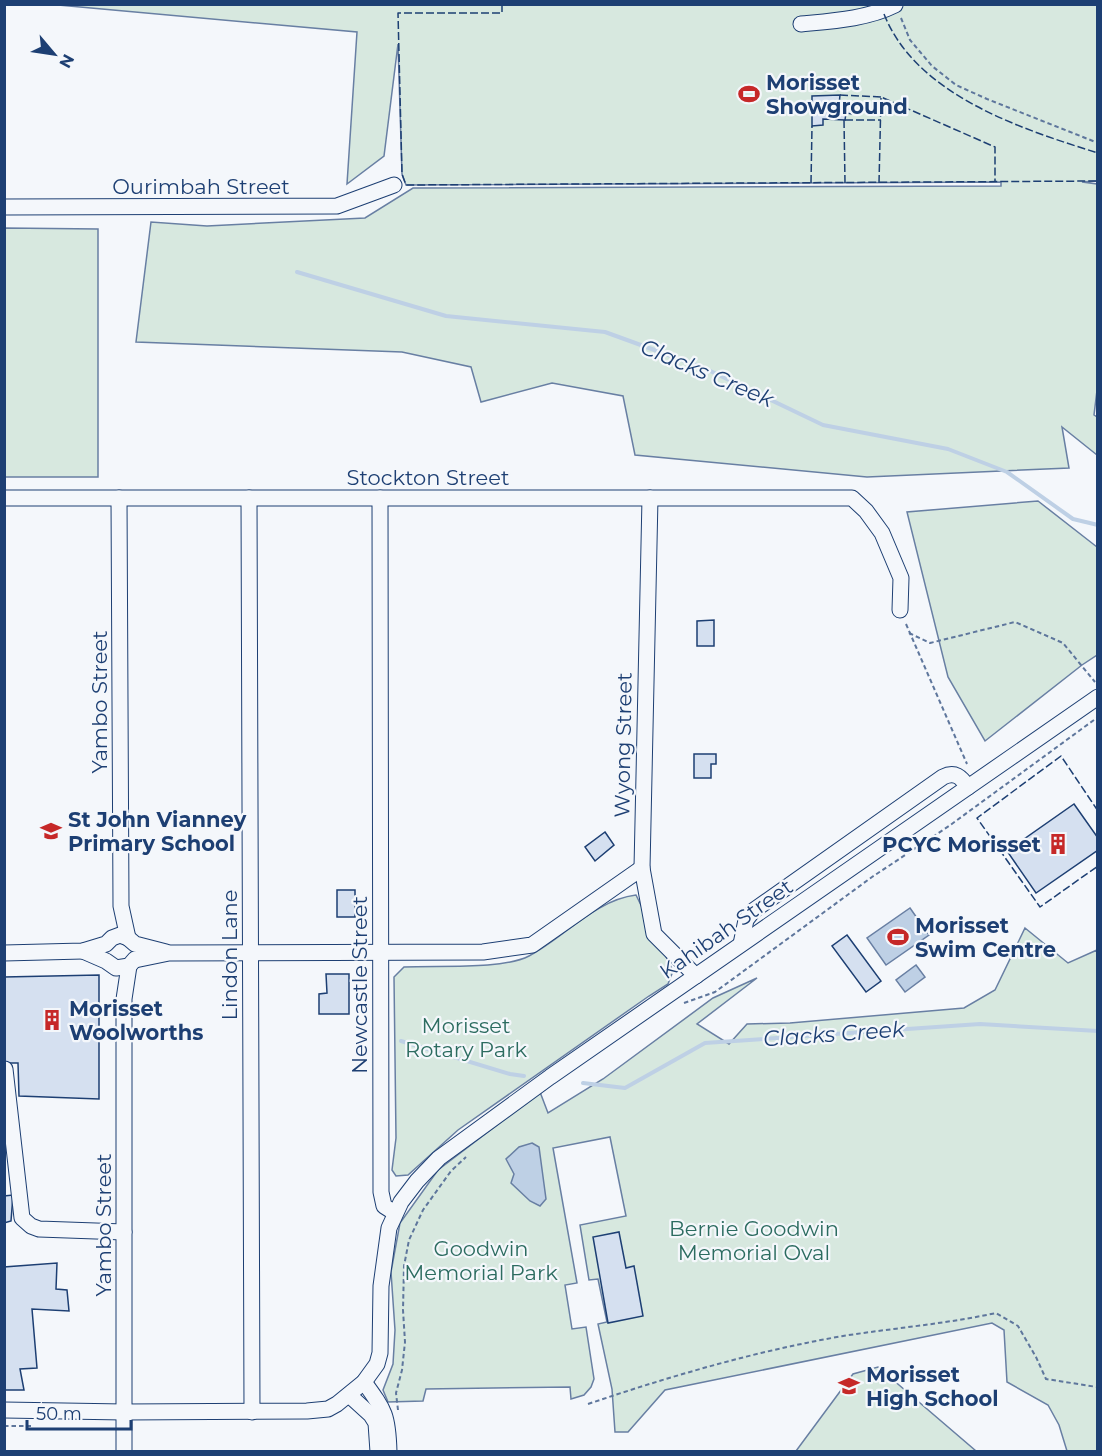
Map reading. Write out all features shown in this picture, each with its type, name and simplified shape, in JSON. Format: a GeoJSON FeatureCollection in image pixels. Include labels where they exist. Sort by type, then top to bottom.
{"type":"FeatureCollection","features":[{"type":"Feature","properties":{"kind":"street"},"geometry":{"type":"LineString","coordinates":[[801,24],[840,21],[883,11],[895,5]]}},
{"type":"Feature","properties":{"kind":"street","name":"Ourimbah Street"},"geometry":{"type":"LineString","coordinates":[[4,207],[337,206],[394,185]]}},
{"type":"Feature","properties":{"kind":"street","name":"Stockton Street"},"geometry":{"type":"LineString","coordinates":[[4,498],[852,498],[866,511],[882,533],[901,578],[900,610]]}},
{"type":"Feature","properties":{"kind":"street","name":"Yambo Street"},"geometry":{"type":"LineString","coordinates":[[118,498],[121,906],[131,941]]}},
{"type":"Feature","properties":{"kind":"street","name":"Lindon Lane"},"geometry":{"type":"LineString","coordinates":[[249,498],[252,1412]]}},
{"type":"Feature","properties":{"kind":"street","name":"Newcastle Street"},"geometry":{"type":"LineString","coordinates":[[380,498],[381,1192],[384,1206],[395,1213]]}},
{"type":"Feature","properties":{"kind":"street","name":"Wyong Street"},"geometry":{"type":"LineString","coordinates":[[650,498],[642,868],[654,934],[696,976]]}},
{"type":"Feature","properties":{"kind":"street","name":"Kahibah Street"},"geometry":{"type":"LineString","coordinates":[[395,1213],[417,1181],[451,1147],[1098,697]]}},
{"type":"Feature","properties":{"kind":"street"},"geometry":{"type":"LineString","coordinates":[[741,944],[746,920],[753,910],[943,777],[955,774],[972,784]]}},
{"type":"Feature","properties":{"kind":"street"},"geometry":{"type":"LineString","coordinates":[[4,953],[83,951],[120,935],[131,941],[169,952],[483,952],[532,945],[642,868]]}},
{"type":"Feature","properties":{"kind":"street","name":"Yambo Street"},"geometry":{"type":"LineString","coordinates":[[109,941],[121,906]]}},
{"type":"Feature","properties":{"kind":"street"},"geometry":{"type":"LineString","coordinates":[[109,941],[104,952],[110,963]]}},
{"type":"Feature","properties":{"kind":"street"},"geometry":{"type":"LineString","coordinates":[[131,941],[137,952],[132,963]]}},
{"type":"Feature","properties":{"kind":"street"},"geometry":{"type":"LineString","coordinates":[[83,951],[121,968],[169,952]]}},
{"type":"Feature","properties":{"kind":"street","name":"Yambo Street"},"geometry":{"type":"LineString","coordinates":[[110,963],[124,999]]}},
{"type":"Feature","properties":{"kind":"street","name":"Yambo Street"},"geometry":{"type":"LineString","coordinates":[[124,1452],[124,999],[132,963]]}},
{"type":"Feature","properties":{"kind":"street"},"geometry":{"type":"LineString","coordinates":[[5,1069],[22,1218],[26,1223],[39,1229],[124,1232]]}},
{"type":"Feature","properties":{"kind":"street"},"geometry":{"type":"LineString","coordinates":[[4,1410],[252,1412],[328,1408],[364,1382],[377,1364],[380,1353],[383,1262],[389,1228],[395,1213]]}},
{"type":"Feature","properties":{"kind":"street"},"geometry":{"type":"LineString","coordinates":[[364,1382],[384,1410],[388,1428],[389,1452]]}},
{"type":"Feature","properties":{"kind":"street"},"geometry":{"type":"LineString","coordinates":[[349,1395],[371,1415],[376,1423],[378,1452]]}},
{"type":"Feature","properties":{"kind":"path"},"geometry":{"type":"LineString","coordinates":[[895,5],[910,40],[932,66],[956,85],[1098,143]]}},
{"type":"Feature","properties":{"kind":"path"},"geometry":{"type":"LineString","coordinates":[[900,610],[972,784]]}},
{"type":"Feature","properties":{"kind":"path"},"geometry":{"type":"LineString","coordinates":[[909,633],[930,643],[1015,622],[1063,643],[1098,686]]}},
{"type":"Feature","properties":{"kind":"path"},"geometry":{"type":"LineString","coordinates":[[683,1003],[715,992],[872,877],[949,826],[1098,717]]}},
{"type":"Feature","properties":{"kind":"path"},"geometry":{"type":"LineString","coordinates":[[399,1419],[396,1393],[402,1370],[405,1342],[404,1266],[409,1240],[423,1210],[444,1180],[468,1156]]}},
{"type":"Feature","properties":{"kind":"path"},"geometry":{"type":"LineString","coordinates":[[588,1404],[694,1369],[778,1350],[842,1336],[964,1320],[996,1313],[1018,1326],[1046,1379],[1097,1387]]}},
{"type":"Feature","properties":{"kind":"path"},"geometry":{"type":"LineString","coordinates":[[4,1426],[44,1426]]}},
{"type":"Feature","properties":{"kind":"green space"},"geometry":{"type":"Polygon","coordinates":[[[58,5],[1097,5],[1097,181],[1082,182],[1097,184],[1098,382],[1094,415],[1097,417],[1097,455],[1062,427],[1069,468],[867,477],[635,455],[623,396],[552,383],[481,402],[471,367],[402,352],[136,342],[151,222],[207,226],[365,218],[413,188],[1001,186],[1001,182],[406,185],[402,174],[398,44],[384,156],[347,184],[357,32],[58,5]]]}},
{"type":"Feature","properties":{"kind":"green space"},"geometry":{"type":"Polygon","coordinates":[[[5,228],[98,229],[98,477],[5,477],[5,228]]]}},
{"type":"Feature","properties":{"kind":"green space"},"geometry":{"type":"Polygon","coordinates":[[[1038,501],[1097,547],[1097,655],[985,741],[948,677],[907,512],[1038,501]]]}},
{"type":"Feature","properties":{"kind":"green space","name":"Morisset Rotary Park"},"geometry":{"type":"Polygon","coordinates":[[[636,895],[673,971],[668,984],[458,1130],[408,1175],[396,1176],[392,1170],[396,1138],[394,977],[404,967],[486,965],[529,956],[594,911],[621,898],[636,895]]]}},
{"type":"Feature","properties":{"kind":"green space"},"geometry":{"type":"Polygon","coordinates":[[[1025,928],[1068,963],[1097,950],[1097,1451],[1067,1451],[1059,1425],[1048,1405],[1007,1382],[1004,1330],[992,1323],[665,1390],[628,1432],[615,1432],[612,1389],[598,1324],[607,1322],[598,1279],[589,1280],[580,1225],[626,1216],[610,1137],[553,1148],[577,1283],[565,1285],[572,1329],[586,1327],[594,1379],[591,1387],[584,1395],[571,1399],[570,1387],[426,1389],[423,1401],[388,1402],[383,1390],[393,1364],[395,1330],[391,1272],[400,1223],[438,1170],[540,1092],[548,1113],[603,1079],[713,998],[757,978],[697,1024],[729,1044],[747,1024],[790,1023],[964,1008],[995,990],[1025,928]]]}},
{"type":"Feature","properties":{"kind":"green space"},"geometry":{"type":"Polygon","coordinates":[[[878,1367],[976,1451],[796,1451],[853,1374],[878,1367]]]}},
{"type":"Feature","properties":{"kind":"water","name":"Morisset Swim Centre"},"geometry":{"type":"Polygon","coordinates":[[[910,908],[929,935],[886,965],[867,938],[910,908]]]}},
{"type":"Feature","properties":{"kind":"water"},"geometry":{"type":"Polygon","coordinates":[[[916,965],[925,977],[905,992],[896,980],[916,965]]]}},
{"type":"Feature","properties":{"kind":"water"},"geometry":{"type":"Polygon","coordinates":[[[532,1143],[539,1147],[546,1199],[540,1206],[530,1201],[511,1183],[514,1174],[506,1159],[519,1147],[532,1143]]]}},
{"type":"Feature","properties":{"kind":"building"},"geometry":{"type":"Polygon","coordinates":[[[840,95],[839,105],[853,105],[852,114],[846,113],[845,120],[823,119],[823,125],[812,126],[812,96],[840,95]]]}},
{"type":"Feature","properties":{"kind":"building"},"geometry":{"type":"Polygon","coordinates":[[[714,620],[714,646],[697,646],[697,621],[714,620]]]}},
{"type":"Feature","properties":{"kind":"building"},"geometry":{"type":"Polygon","coordinates":[[[694,754],[716,754],[716,764],[711,764],[711,778],[694,778],[694,754]]]}},
{"type":"Feature","properties":{"kind":"building","name":"PCYC Morisset"},"geometry":{"type":"Polygon","coordinates":[[[1074,804],[1098,838],[1098,850],[1036,893],[1007,851],[1074,804]]]}},
{"type":"Feature","properties":{"kind":"building"},"geometry":{"type":"Polygon","coordinates":[[[605,832],[614,845],[595,861],[585,847],[605,832]]]}},
{"type":"Feature","properties":{"kind":"building"},"geometry":{"type":"Polygon","coordinates":[[[337,890],[355,890],[355,917],[337,917],[337,890]]]}},
{"type":"Feature","properties":{"kind":"building"},"geometry":{"type":"Polygon","coordinates":[[[847,935],[881,981],[866,992],[832,946],[847,935]]]}},
{"type":"Feature","properties":{"kind":"building"},"geometry":{"type":"Polygon","coordinates":[[[326,974],[349,974],[349,1014],[319,1014],[319,994],[327,993],[326,974]]]}},
{"type":"Feature","properties":{"kind":"building","name":"Morisset Woolworths"},"geometry":{"type":"Polygon","coordinates":[[[99,975],[99,1099],[19,1096],[18,1063],[4,1063],[4,977],[99,975]]]}},
{"type":"Feature","properties":{"kind":"building"},"geometry":{"type":"Polygon","coordinates":[[[13,1195],[11,1221],[4,1223],[4,1196],[13,1195]]]}},
{"type":"Feature","properties":{"kind":"building"},"geometry":{"type":"Polygon","coordinates":[[[619,1232],[626,1268],[634,1266],[643,1316],[608,1323],[593,1237],[619,1232]]]}},
{"type":"Feature","properties":{"kind":"building"},"geometry":{"type":"Polygon","coordinates":[[[57,1263],[56,1289],[67,1290],[69,1311],[32,1309],[37,1368],[20,1369],[24,1390],[4,1390],[4,1267],[57,1263]]]}},
{"type":"Feature","properties":{"kind":"waterway","name":"Clacks Creek"},"geometry":{"type":"LineString","coordinates":[[297,272],[446,316],[605,332],[704,368],[823,425],[948,449],[1007,472],[1073,519],[1098,525]]}},
{"type":"Feature","properties":{"kind":"waterway","name":"Clacks Creek"},"geometry":{"type":"LineString","coordinates":[[583,1083],[625,1088],[705,1043],[980,1024],[1098,1031]]}},
{"type":"Feature","properties":{"kind":"waterway","name":"Clacks Creek"},"geometry":{"type":"LineString","coordinates":[[401,1041],[510,1074],[524,1076]]}},
{"type":"Feature","properties":{"kind":"fence"},"geometry":{"type":"LineString","coordinates":[[502,4],[502,13],[398,13],[402,174],[406,185],[1098,181]]}},
{"type":"Feature","properties":{"kind":"fence"},"geometry":{"type":"LineString","coordinates":[[884,14],[899,42],[920,67],[945,87],[1005,120],[1098,153]]}},
{"type":"Feature","properties":{"kind":"fence"},"geometry":{"type":"LineString","coordinates":[[840,95],[881,97]]}},
{"type":"Feature","properties":{"kind":"fence"},"geometry":{"type":"LineString","coordinates":[[879,183],[881,97],[995,147],[995,182]]}},
{"type":"Feature","properties":{"kind":"fence"},"geometry":{"type":"LineString","coordinates":[[844,120],[845,183]]}},
{"type":"Feature","properties":{"kind":"fence"},"geometry":{"type":"LineString","coordinates":[[845,120],[881,120]]}},
{"type":"Feature","properties":{"kind":"fence"},"geometry":{"type":"LineString","coordinates":[[811,183],[812,126]]}},
{"type":"Feature","properties":{"kind":"fence"},"geometry":{"type":"LineString","coordinates":[[1098,811],[1061,756],[977,818],[1040,907],[1098,866]]}},
{"type":"Feature","properties":{"kind":"place","name":"Morisset Showground"},"geometry":{"type":"Point","coordinates":[749,94]}},
{"type":"Feature","properties":{"kind":"place","name":"St John Vianney Primary School"},"geometry":{"type":"Point","coordinates":[51,831]}},
{"type":"Feature","properties":{"kind":"place","name":"PCYC Morisset"},"geometry":{"type":"Point","coordinates":[1058,844]}},
{"type":"Feature","properties":{"kind":"place","name":"Morisset Swim Centre"},"geometry":{"type":"Point","coordinates":[898,937]}},
{"type":"Feature","properties":{"kind":"place","name":"Morisset Woolworths"},"geometry":{"type":"Point","coordinates":[52,1020]}},
{"type":"Feature","properties":{"kind":"place","name":"Morisset High School"},"geometry":{"type":"Point","coordinates":[849,1386]}},
{"type":"Feature","properties":{"kind":"park label","name":"Bernie Goodwin Memorial Oval"},"geometry":{"type":"Point","coordinates":[754,1240]}},
{"type":"Feature","properties":{"kind":"park label","name":"Goodwin Memorial Park"},"geometry":{"type":"Point","coordinates":[481,1260]}}]}
